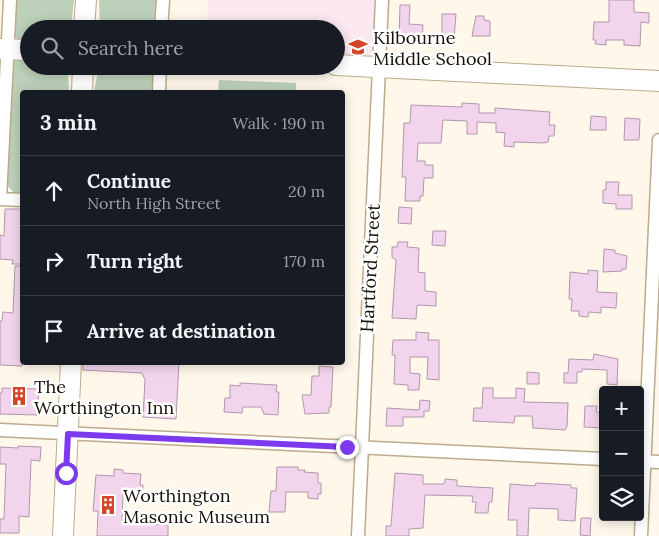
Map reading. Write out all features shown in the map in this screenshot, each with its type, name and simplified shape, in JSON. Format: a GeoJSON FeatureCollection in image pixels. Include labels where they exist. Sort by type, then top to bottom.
{"type":"FeatureCollection","features":[{"type":"Feature","properties":{"kind":"main road"},"geometry":{"type":"LineString","coordinates":[[85,20],[86,0]]}},
{"type":"Feature","properties":{"kind":"main road"},"geometry":{"type":"LineString","coordinates":[[4,49],[20,50]]}},
{"type":"Feature","properties":{"kind":"main road"},"geometry":{"type":"LineString","coordinates":[[345,65],[659,81]]}},
{"type":"Feature","properties":{"kind":"main road"},"geometry":{"type":"LineString","coordinates":[[82,90],[83,75]]}},
{"type":"Feature","properties":{"kind":"main road"},"geometry":{"type":"LineString","coordinates":[[63,536],[71,365]]}},
{"type":"Feature","properties":{"kind":"street"},"geometry":{"type":"LineString","coordinates":[[10,0],[4,49],[0,199],[20,200]]}},
{"type":"Feature","properties":{"kind":"street"},"geometry":{"type":"LineString","coordinates":[[162,20],[163,0]]}},
{"type":"Feature","properties":{"kind":"street","name":"Hartford Street"},"geometry":{"type":"LineString","coordinates":[[358,536],[382,0]]}},
{"type":"Feature","properties":{"kind":"street"},"geometry":{"type":"LineString","coordinates":[[159,90],[160,75]]}},
{"type":"Feature","properties":{"kind":"street"},"geometry":{"type":"LineString","coordinates":[[644,431],[659,140]]}},
{"type":"Feature","properties":{"kind":"street"},"geometry":{"type":"LineString","coordinates":[[0,430],[599,459]]}},
{"type":"Feature","properties":{"kind":"street"},"geometry":{"type":"LineString","coordinates":[[644,461],[659,462]]}},
{"type":"Feature","properties":{"kind":"street"},"geometry":{"type":"LineString","coordinates":[[641,536],[642,476]]}},
{"type":"Feature","properties":{"kind":"shaded area","name":"Kilbourne Middle School"},"geometry":{"type":"Polygon","coordinates":[[[208,0],[382,0],[379,67],[345,65],[345,20],[207,20],[208,0]]]}},
{"type":"Feature","properties":{"kind":"green space"},"geometry":{"type":"Polygon","coordinates":[[[14,0],[74,0],[72,20],[20,20],[20,40],[14,36],[14,0]]]}},
{"type":"Feature","properties":{"kind":"green space"},"geometry":{"type":"Polygon","coordinates":[[[99,0],[159,0],[158,20],[100,20],[99,0]]]}},
{"type":"Feature","properties":{"kind":"green space"},"geometry":{"type":"Polygon","coordinates":[[[20,59],[20,75],[67,75],[69,90],[20,90],[20,194],[14,193],[6,184],[13,62],[20,59]]]}},
{"type":"Feature","properties":{"kind":"green space"},"geometry":{"type":"Polygon","coordinates":[[[154,75],[155,90],[94,90],[97,76],[154,75]]]}},
{"type":"Feature","properties":{"kind":"green space"},"geometry":{"type":"Polygon","coordinates":[[[219,80],[296,83],[296,90],[218,90],[219,80]]]}},
{"type":"Feature","properties":{"kind":"building"},"geometry":{"type":"Polygon","coordinates":[[[609,0],[634,0],[634,12],[649,13],[649,23],[641,22],[640,46],[624,45],[624,40],[606,40],[606,45],[595,44],[596,40],[593,40],[594,22],[609,22],[609,0]]]}},
{"type":"Feature","properties":{"kind":"building"},"geometry":{"type":"Polygon","coordinates":[[[400,5],[410,5],[409,24],[423,25],[422,42],[399,41],[400,5]]]}},
{"type":"Feature","properties":{"kind":"building"},"geometry":{"type":"Polygon","coordinates":[[[442,14],[456,14],[454,40],[442,40],[442,14]]]}},
{"type":"Feature","properties":{"kind":"building"},"geometry":{"type":"Polygon","coordinates":[[[476,16],[484,16],[484,20],[490,21],[490,36],[472,36],[476,16]]]}},
{"type":"Feature","properties":{"kind":"building"},"geometry":{"type":"Polygon","coordinates":[[[462,103],[479,104],[479,113],[495,113],[495,108],[550,112],[549,125],[555,125],[554,136],[549,136],[548,142],[544,143],[514,142],[514,147],[504,146],[505,133],[496,132],[496,123],[477,122],[477,134],[467,134],[467,121],[443,120],[441,143],[418,143],[417,161],[425,161],[425,165],[433,165],[433,178],[424,178],[423,196],[420,196],[420,201],[405,201],[406,177],[402,177],[404,123],[410,123],[411,105],[462,107],[462,103]]]}},
{"type":"Feature","properties":{"kind":"building"},"geometry":{"type":"Polygon","coordinates":[[[591,116],[606,117],[606,130],[590,130],[591,116]]]}},
{"type":"Feature","properties":{"kind":"building"},"geometry":{"type":"Polygon","coordinates":[[[625,118],[640,119],[639,140],[624,140],[625,118]]]}},
{"type":"Feature","properties":{"kind":"building"},"geometry":{"type":"Polygon","coordinates":[[[606,182],[619,182],[618,195],[632,195],[632,209],[616,209],[616,204],[603,203],[603,190],[606,190],[606,182]]]}},
{"type":"Feature","properties":{"kind":"building"},"geometry":{"type":"Polygon","coordinates":[[[399,207],[412,208],[411,224],[398,223],[399,207]]]}},
{"type":"Feature","properties":{"kind":"building"},"geometry":{"type":"Polygon","coordinates":[[[5,209],[20,209],[20,264],[12,264],[13,260],[0,259],[0,235],[4,236],[5,209]]]}},
{"type":"Feature","properties":{"kind":"building"},"geometry":{"type":"Polygon","coordinates":[[[433,231],[446,231],[445,246],[432,245],[433,231]]]}},
{"type":"Feature","properties":{"kind":"building"},"geometry":{"type":"Polygon","coordinates":[[[398,242],[408,242],[407,247],[419,248],[418,272],[425,273],[425,291],[436,292],[436,306],[417,305],[416,319],[392,318],[396,260],[392,257],[392,247],[397,247],[398,242]]]}},
{"type":"Feature","properties":{"kind":"building"},"geometry":{"type":"Polygon","coordinates":[[[604,249],[615,250],[615,253],[627,256],[626,269],[603,272],[604,249]]]}},
{"type":"Feature","properties":{"kind":"building"},"geometry":{"type":"Polygon","coordinates":[[[15,266],[20,266],[20,365],[22,366],[0,365],[0,321],[2,321],[3,312],[13,313],[15,266]]]}},
{"type":"Feature","properties":{"kind":"building"},"geometry":{"type":"Polygon","coordinates":[[[588,270],[598,271],[597,292],[617,293],[616,308],[601,307],[601,313],[589,312],[588,317],[579,316],[579,311],[571,311],[572,299],[569,299],[570,272],[588,274],[588,270]]]}},
{"type":"Feature","properties":{"kind":"building"},"geometry":{"type":"Polygon","coordinates":[[[416,332],[429,333],[428,340],[439,340],[439,380],[427,379],[428,357],[410,357],[410,373],[420,374],[419,390],[408,390],[408,385],[394,384],[395,355],[392,355],[393,340],[416,340],[416,332]]]}},
{"type":"Feature","properties":{"kind":"building"},"geometry":{"type":"Polygon","coordinates":[[[594,354],[618,359],[617,385],[607,384],[607,370],[582,369],[582,372],[577,372],[577,383],[564,383],[564,373],[568,373],[569,359],[593,360],[594,354]]]}},
{"type":"Feature","properties":{"kind":"building"},"geometry":{"type":"Polygon","coordinates":[[[83,365],[179,365],[176,419],[143,417],[145,380],[142,373],[83,370],[83,365]]]}},
{"type":"Feature","properties":{"kind":"building"},"geometry":{"type":"Polygon","coordinates":[[[319,366],[333,367],[331,407],[329,407],[329,413],[305,414],[302,395],[311,395],[312,376],[319,376],[319,366]]]}},
{"type":"Feature","properties":{"kind":"building"},"geometry":{"type":"Polygon","coordinates":[[[527,372],[539,373],[539,384],[527,384],[527,372]]]}},
{"type":"Feature","properties":{"kind":"building"},"geometry":{"type":"Polygon","coordinates":[[[240,383],[277,385],[276,392],[279,392],[278,415],[264,414],[261,407],[243,407],[242,413],[224,412],[225,398],[230,398],[230,385],[240,386],[240,383]]]}},
{"type":"Feature","properties":{"kind":"building","name":"The Worthington Inn"},"geometry":{"type":"Polygon","coordinates":[[[2,388],[39,389],[37,415],[0,414],[0,393],[2,393],[2,388]]]}},
{"type":"Feature","properties":{"kind":"building"},"geometry":{"type":"Polygon","coordinates":[[[483,388],[493,388],[493,398],[516,398],[516,388],[525,389],[524,402],[568,403],[567,426],[565,430],[533,428],[532,416],[515,416],[514,423],[473,421],[474,408],[482,408],[483,388]]]}},
{"type":"Feature","properties":{"kind":"building"},"geometry":{"type":"Polygon","coordinates":[[[420,400],[430,401],[429,411],[424,411],[424,417],[403,417],[403,426],[386,426],[387,408],[419,410],[420,400]]]}},
{"type":"Feature","properties":{"kind":"building"},"geometry":{"type":"Polygon","coordinates":[[[585,406],[597,406],[596,412],[599,412],[599,428],[584,427],[585,406]]]}},
{"type":"Feature","properties":{"kind":"building"},"geometry":{"type":"Polygon","coordinates":[[[18,446],[41,447],[40,461],[31,460],[29,517],[19,516],[19,533],[0,533],[0,519],[4,519],[6,464],[0,464],[0,447],[18,448],[18,446]]]}},
{"type":"Feature","properties":{"kind":"building"},"geometry":{"type":"Polygon","coordinates":[[[277,467],[298,467],[298,470],[305,470],[304,472],[318,473],[318,483],[321,483],[321,494],[318,494],[318,499],[308,498],[308,492],[286,492],[285,512],[269,512],[271,491],[276,491],[277,467]]]}},
{"type":"Feature","properties":{"kind":"building"},"geometry":{"type":"Polygon","coordinates":[[[114,469],[123,470],[123,473],[141,474],[140,485],[143,485],[143,495],[123,494],[122,523],[168,525],[168,536],[97,536],[98,511],[93,511],[96,475],[114,476],[114,469]]]}},
{"type":"Feature","properties":{"kind":"building"},"geometry":{"type":"Polygon","coordinates":[[[395,473],[423,475],[423,484],[443,484],[445,479],[457,480],[457,486],[493,488],[492,502],[489,502],[488,513],[475,513],[476,502],[472,502],[473,496],[425,495],[423,528],[409,529],[409,536],[386,536],[386,526],[391,526],[395,473]]]}},
{"type":"Feature","properties":{"kind":"building"},"geometry":{"type":"Polygon","coordinates":[[[536,483],[571,485],[571,488],[577,488],[575,521],[558,520],[558,509],[529,508],[528,536],[517,536],[517,520],[508,520],[510,484],[535,486],[536,483]]]}},
{"type":"Feature","properties":{"kind":"building"},"geometry":{"type":"Polygon","coordinates":[[[581,518],[591,518],[590,536],[580,535],[581,518]]]}},
{"type":"Feature","properties":{"kind":"place","name":"Kilbourne Middle School"},"geometry":{"type":"Point","coordinates":[358,47]}},
{"type":"Feature","properties":{"kind":"place","name":"The Worthington Inn"},"geometry":{"type":"Point","coordinates":[19,396]}},
{"type":"Feature","properties":{"kind":"place","name":"Worthington Masonic Museum"},"geometry":{"type":"Point","coordinates":[108,505]}},
{"type":"Feature","properties":{"kind":"route"},"geometry":{"type":"LineString","coordinates":[[66,473],[68,434],[347,447]]}}]}
